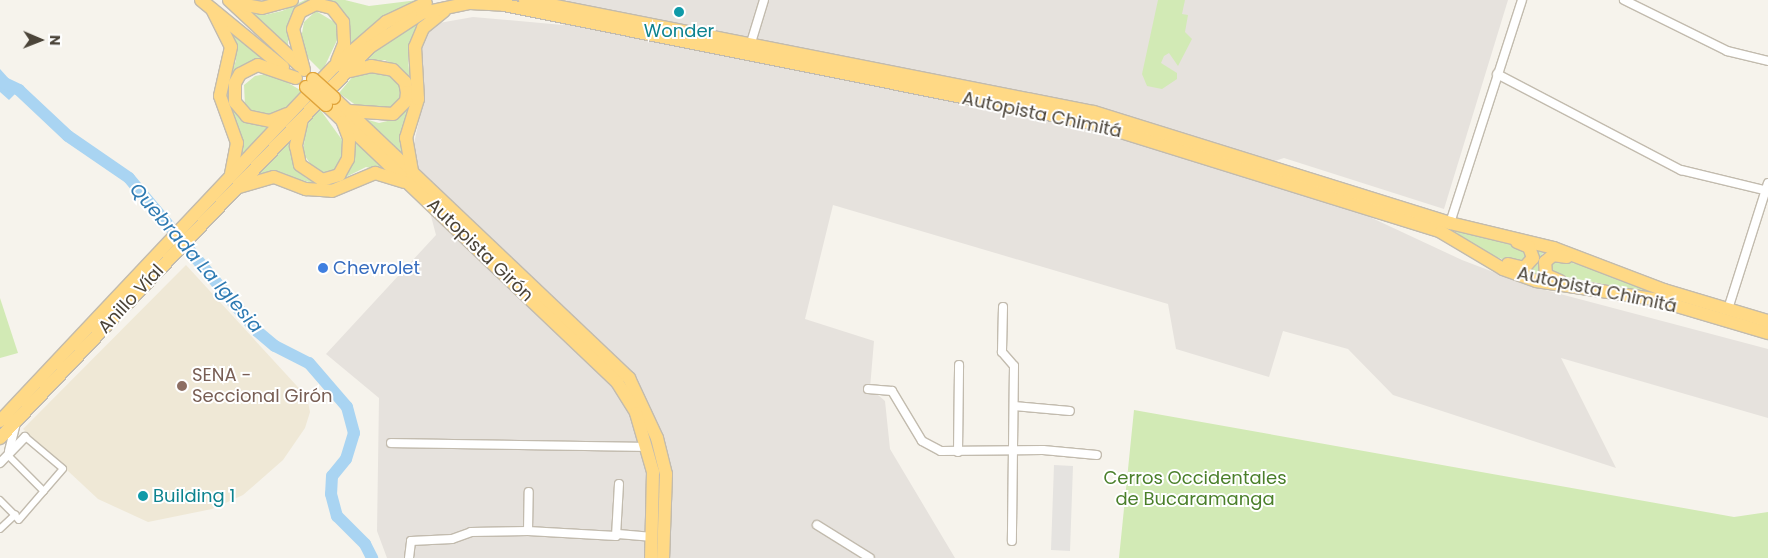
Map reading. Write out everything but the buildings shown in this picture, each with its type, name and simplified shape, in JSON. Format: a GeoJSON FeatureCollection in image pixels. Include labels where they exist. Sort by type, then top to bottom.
{"type":"FeatureCollection","features":[{"type":"Feature","properties":{"kind":"highway","name":"Autopista Girón"},"geometry":{"type":"LineString","coordinates":[[201,0],[315,87]]}},
{"type":"Feature","properties":{"kind":"highway"},"geometry":{"type":"LineString","coordinates":[[230,1],[262,8],[292,0]]}},
{"type":"Feature","properties":{"kind":"highway","name":"Autopista Chimitá"},"geometry":{"type":"LineString","coordinates":[[339,70],[386,22],[436,0]]}},
{"type":"Feature","properties":{"kind":"highway","name":"Autopista Chimitá"},"geometry":{"type":"LineString","coordinates":[[525,0],[567,4],[750,46],[1094,112],[1450,223],[1483,232],[1536,242],[1768,322]]}},
{"type":"Feature","properties":{"kind":"highway","name":"Autopista Girón"},"geometry":{"type":"LineString","coordinates":[[230,1],[315,87],[413,173],[629,378],[657,438],[666,474],[663,558]]}},
{"type":"Feature","properties":{"kind":"highway"},"geometry":{"type":"LineString","coordinates":[[316,4],[332,8],[343,22],[344,44],[339,70],[371,66],[393,70],[405,82],[407,92],[403,105],[393,114],[345,115],[349,138],[348,159],[339,175],[322,180],[305,173],[297,156],[298,114],[258,121],[240,111],[233,93],[240,74],[258,65],[315,87],[292,29],[300,12],[316,4]]}},
{"type":"Feature","properties":{"kind":"highway"},"geometry":{"type":"LineString","coordinates":[[413,173],[406,138],[418,99],[415,47],[431,20],[456,4]]}},
{"type":"Feature","properties":{"kind":"highway","name":"Autopista Chimitá"},"geometry":{"type":"LineString","coordinates":[[315,87],[396,28],[422,13],[456,4],[504,5],[1092,122],[1423,226],[1477,254],[1536,281],[1653,299],[1768,333]]}},
{"type":"Feature","properties":{"kind":"highway"},"geometry":{"type":"LineString","coordinates":[[212,9],[231,47],[220,96],[237,143],[231,177]]}},
{"type":"Feature","properties":{"kind":"highway","name":"Anillo Víal"},"geometry":{"type":"LineString","coordinates":[[195,223],[232,190],[298,114],[315,87]]}},
{"type":"Feature","properties":{"kind":"highway","name":"Anillo Víal"},"geometry":{"type":"LineString","coordinates":[[0,438],[195,223],[231,177],[298,114]]}},
{"type":"Feature","properties":{"kind":"highway","name":"Autopista Girón"},"geometry":{"type":"LineString","coordinates":[[345,115],[414,187],[617,382],[636,413],[647,447],[655,495],[651,558]]}},
{"type":"Feature","properties":{"kind":"highway"},"geometry":{"type":"LineString","coordinates":[[232,190],[274,177],[306,189],[332,191],[375,173],[414,187]]}},
{"type":"Feature","properties":{"kind":"highway"},"geometry":{"type":"LineString","coordinates":[[1477,254],[1521,268],[1532,258],[1525,244],[1483,232]]}},
{"type":"Feature","properties":{"kind":"highway","name":"Anillo Víal"},"geometry":{"type":"LineString","coordinates":[[0,421],[171,249]]}},
{"type":"Feature","properties":{"kind":"highway"},"geometry":{"type":"LineString","coordinates":[[1599,265],[1556,254],[1546,260],[1544,270],[1552,280],[1607,292]]}},
{"type":"Feature","properties":{"kind":"street"},"geometry":{"type":"LineString","coordinates":[[750,46],[764,0]]}},
{"type":"Feature","properties":{"kind":"street"},"geometry":{"type":"LineString","coordinates":[[1450,223],[1522,0]]}},
{"type":"Feature","properties":{"kind":"street"},"geometry":{"type":"LineString","coordinates":[[1624,0],[1727,51],[1768,61]]}},
{"type":"Feature","properties":{"kind":"street"},"geometry":{"type":"LineString","coordinates":[[1497,74],[1681,170],[1767,188],[1728,309]]}},
{"type":"Feature","properties":{"kind":"street"},"geometry":{"type":"LineString","coordinates":[[1003,307],[1002,352],[1014,366],[1012,541]]}},
{"type":"Feature","properties":{"kind":"street"},"geometry":{"type":"LineString","coordinates":[[958,452],[959,365]]}},
{"type":"Feature","properties":{"kind":"street"},"geometry":{"type":"LineString","coordinates":[[868,389],[885,389],[897,396],[929,447],[958,452],[1097,455]]}},
{"type":"Feature","properties":{"kind":"street"},"geometry":{"type":"LineString","coordinates":[[1014,406],[1070,411]]}},
{"type":"Feature","properties":{"kind":"street"},"geometry":{"type":"LineString","coordinates":[[8,455],[16,421]]}},
{"type":"Feature","properties":{"kind":"street"},"geometry":{"type":"LineString","coordinates":[[0,463],[25,437],[63,469],[19,520],[0,500]]}},
{"type":"Feature","properties":{"kind":"street"},"geometry":{"type":"LineString","coordinates":[[391,443],[647,447]]}},
{"type":"Feature","properties":{"kind":"street"},"geometry":{"type":"LineString","coordinates":[[8,455],[44,491]]}},
{"type":"Feature","properties":{"kind":"street"},"geometry":{"type":"LineString","coordinates":[[618,534],[619,484]]}},
{"type":"Feature","properties":{"kind":"street"},"geometry":{"type":"LineString","coordinates":[[528,531],[530,492]]}},
{"type":"Feature","properties":{"kind":"street"},"geometry":{"type":"LineString","coordinates":[[0,529],[15,515]]}},
{"type":"Feature","properties":{"kind":"street"},"geometry":{"type":"LineString","coordinates":[[817,525],[870,558]]}},
{"type":"Feature","properties":{"kind":"street"},"geometry":{"type":"LineString","coordinates":[[408,558],[411,541],[452,540],[471,532],[528,531],[653,536]]}},
{"type":"Feature","properties":{"kind":"shaded area"},"geometry":{"type":"Polygon","coordinates":[[[567,0],[1508,0],[1444,209],[1284,158],[1268,163],[1267,169],[1462,260],[1530,286],[1768,349],[1768,418],[1561,358],[1616,468],[1393,395],[1348,349],[1283,331],[1269,377],[1176,349],[1168,304],[833,205],[805,319],[874,341],[870,388],[885,401],[890,449],[955,558],[387,558],[377,531],[379,398],[326,354],[436,235],[413,148],[425,93],[417,64],[421,37],[439,23],[473,17],[563,25],[567,0]]]}},
{"type":"Feature","properties":{"kind":"shaded area","name":"SENA - Seccional Girón"},"geometry":{"type":"Polygon","coordinates":[[[186,265],[307,397],[310,412],[305,428],[283,460],[243,495],[212,509],[148,522],[98,499],[23,429],[186,265]]]}},
{"type":"Feature","properties":{"kind":"shaded area"},"geometry":{"type":"Polygon","coordinates":[[[1054,465],[1073,466],[1070,551],[1051,550],[1054,465]]]}},
{"type":"Feature","properties":{"kind":"green space"},"geometry":{"type":"Polygon","coordinates":[[[305,0],[345,0],[369,6],[418,0],[386,15],[347,47],[350,28],[337,6],[312,3],[288,34],[288,47],[248,10],[264,15],[282,11],[305,0]]]}},
{"type":"Feature","properties":{"kind":"green space"},"geometry":{"type":"Polygon","coordinates":[[[1158,0],[1185,0],[1182,14],[1188,15],[1185,32],[1192,39],[1178,66],[1169,53],[1164,56],[1161,63],[1177,73],[1177,79],[1162,89],[1147,86],[1142,74],[1158,0]]]}},
{"type":"Feature","properties":{"kind":"green space"},"geometry":{"type":"Polygon","coordinates":[[[316,11],[336,23],[339,36],[322,72],[306,56],[301,39],[304,22],[316,11]]]}},
{"type":"Feature","properties":{"kind":"green space"},"geometry":{"type":"Polygon","coordinates":[[[428,18],[416,30],[408,57],[412,113],[403,126],[401,155],[365,119],[379,123],[396,119],[408,78],[403,70],[385,60],[359,64],[394,36],[428,18]]]}},
{"type":"Feature","properties":{"kind":"green space"},"geometry":{"type":"Polygon","coordinates":[[[233,31],[274,64],[259,61],[230,87],[249,122],[274,124],[240,161],[225,94],[236,60],[233,31]]]}},
{"type":"Feature","properties":{"kind":"green space"},"geometry":{"type":"Polygon","coordinates":[[[366,71],[397,78],[401,88],[398,102],[386,110],[357,106],[339,93],[354,75],[366,71]]]}},
{"type":"Feature","properties":{"kind":"green space"},"geometry":{"type":"Polygon","coordinates":[[[271,73],[302,91],[284,110],[259,116],[245,106],[244,85],[255,76],[271,73]]]}},
{"type":"Feature","properties":{"kind":"green space"},"geometry":{"type":"Polygon","coordinates":[[[319,108],[345,144],[341,164],[332,173],[317,174],[303,153],[306,127],[319,108]]]}},
{"type":"Feature","properties":{"kind":"green space"},"geometry":{"type":"Polygon","coordinates":[[[294,131],[298,171],[306,178],[319,182],[354,160],[355,139],[394,174],[366,167],[326,187],[278,173],[250,178],[294,131]]]}},
{"type":"Feature","properties":{"kind":"green space"},"geometry":{"type":"Polygon","coordinates":[[[1451,229],[1523,248],[1528,254],[1525,262],[1513,263],[1485,253],[1451,229]]]}},
{"type":"Feature","properties":{"kind":"green space"},"geometry":{"type":"Polygon","coordinates":[[[1535,250],[1550,250],[1542,254],[1538,264],[1546,280],[1523,270],[1535,250]]]}},
{"type":"Feature","properties":{"kind":"green space"},"geometry":{"type":"Polygon","coordinates":[[[1557,259],[1592,268],[1659,295],[1552,274],[1550,263],[1557,259]]]}},
{"type":"Feature","properties":{"kind":"green space"},"geometry":{"type":"Polygon","coordinates":[[[0,298],[18,353],[0,358],[0,298]]]}},
{"type":"Feature","properties":{"kind":"green space","name":"Cerros Occidentales de Bucaramanga"},"geometry":{"type":"Polygon","coordinates":[[[1134,410],[1734,517],[1768,512],[1768,558],[1119,558],[1134,410]]]}},
{"type":"Feature","properties":{"kind":"water"},"geometry":{"type":"Polygon","coordinates":[[[0,69],[19,90],[9,100],[0,92],[0,69]]]}},
{"type":"Feature","properties":{"kind":"waterway","name":"Quebrada La Iglesia"},"geometry":{"type":"LineString","coordinates":[[0,81],[19,90],[68,136],[129,178],[257,331],[275,346],[309,363],[347,407],[354,433],[346,459],[332,476],[331,494],[337,516],[365,544],[372,558]]}},
{"type":"Feature","properties":{"kind":"place","name":"Wonder"},"geometry":{"type":"Point","coordinates":[679,12]}},
{"type":"Feature","properties":{"kind":"place","name":"Chevrolet"},"geometry":{"type":"Point","coordinates":[323,268]}},
{"type":"Feature","properties":{"kind":"place","name":"SENA - Seccional Girón"},"geometry":{"type":"Point","coordinates":[182,386]}},
{"type":"Feature","properties":{"kind":"place","name":"Building 1"},"geometry":{"type":"Point","coordinates":[143,496]}}]}
